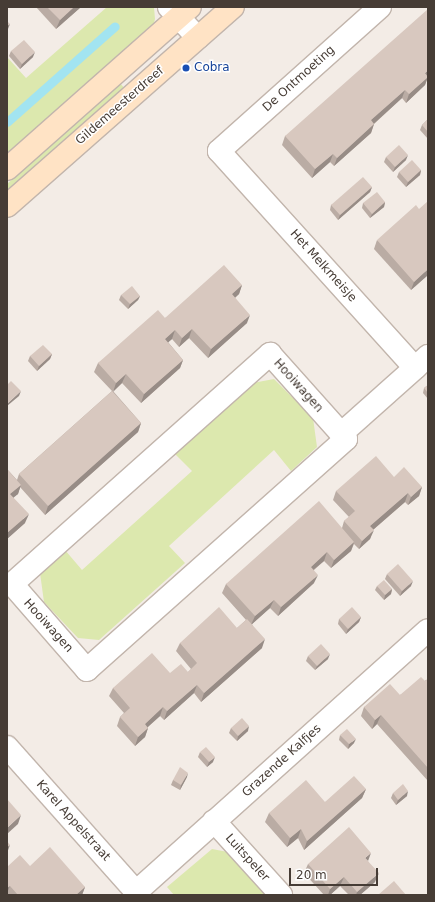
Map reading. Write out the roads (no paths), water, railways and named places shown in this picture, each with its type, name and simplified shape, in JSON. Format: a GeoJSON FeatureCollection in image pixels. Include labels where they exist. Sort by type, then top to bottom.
{"type":"FeatureCollection","features":[{"type":"Feature","properties":{"kind":"street","name":"Gildemeesterdreef"},"geometry":{"type":"LineString","coordinates":[[7,206],[233,7]]}},
{"type":"Feature","properties":{"kind":"street","name":"De Ontmoeting"},"geometry":{"type":"LineString","coordinates":[[219,151],[380,7]]}},
{"type":"Feature","properties":{"kind":"street"},"geometry":{"type":"LineString","coordinates":[[7,169],[179,10],[198,38]]}},
{"type":"Feature","properties":{"kind":"street","name":"Het Melkmeisje"},"geometry":{"type":"LineString","coordinates":[[219,151],[421,362]]}},
{"type":"Feature","properties":{"kind":"street","name":"Hooiwagen"},"geometry":{"type":"LineString","coordinates":[[270,354],[341,434],[346,439],[87,670],[12,584],[270,354]]}},
{"type":"Feature","properties":{"kind":"street","name":"Hooiwagen"},"geometry":{"type":"LineString","coordinates":[[341,434],[421,362]]}},
{"type":"Feature","properties":{"kind":"street","name":"Grazende Kalfjes"},"geometry":{"type":"LineString","coordinates":[[137,894],[214,821],[426,636]]}},
{"type":"Feature","properties":{"kind":"street","name":"Karel Appelstraat"},"geometry":{"type":"LineString","coordinates":[[7,747],[137,894]]}},
{"type":"Feature","properties":{"kind":"street","name":"Luitspeler"},"geometry":{"type":"LineString","coordinates":[[214,821],[281,895]]}},
{"type":"Feature","properties":{"kind":"waterway"},"geometry":{"type":"LineString","coordinates":[[7,122],[115,26]]}},
{"type":"Feature","properties":{"kind":"place","name":"Cobra"},"geometry":{"type":"Point","coordinates":[186,68]}}]}
